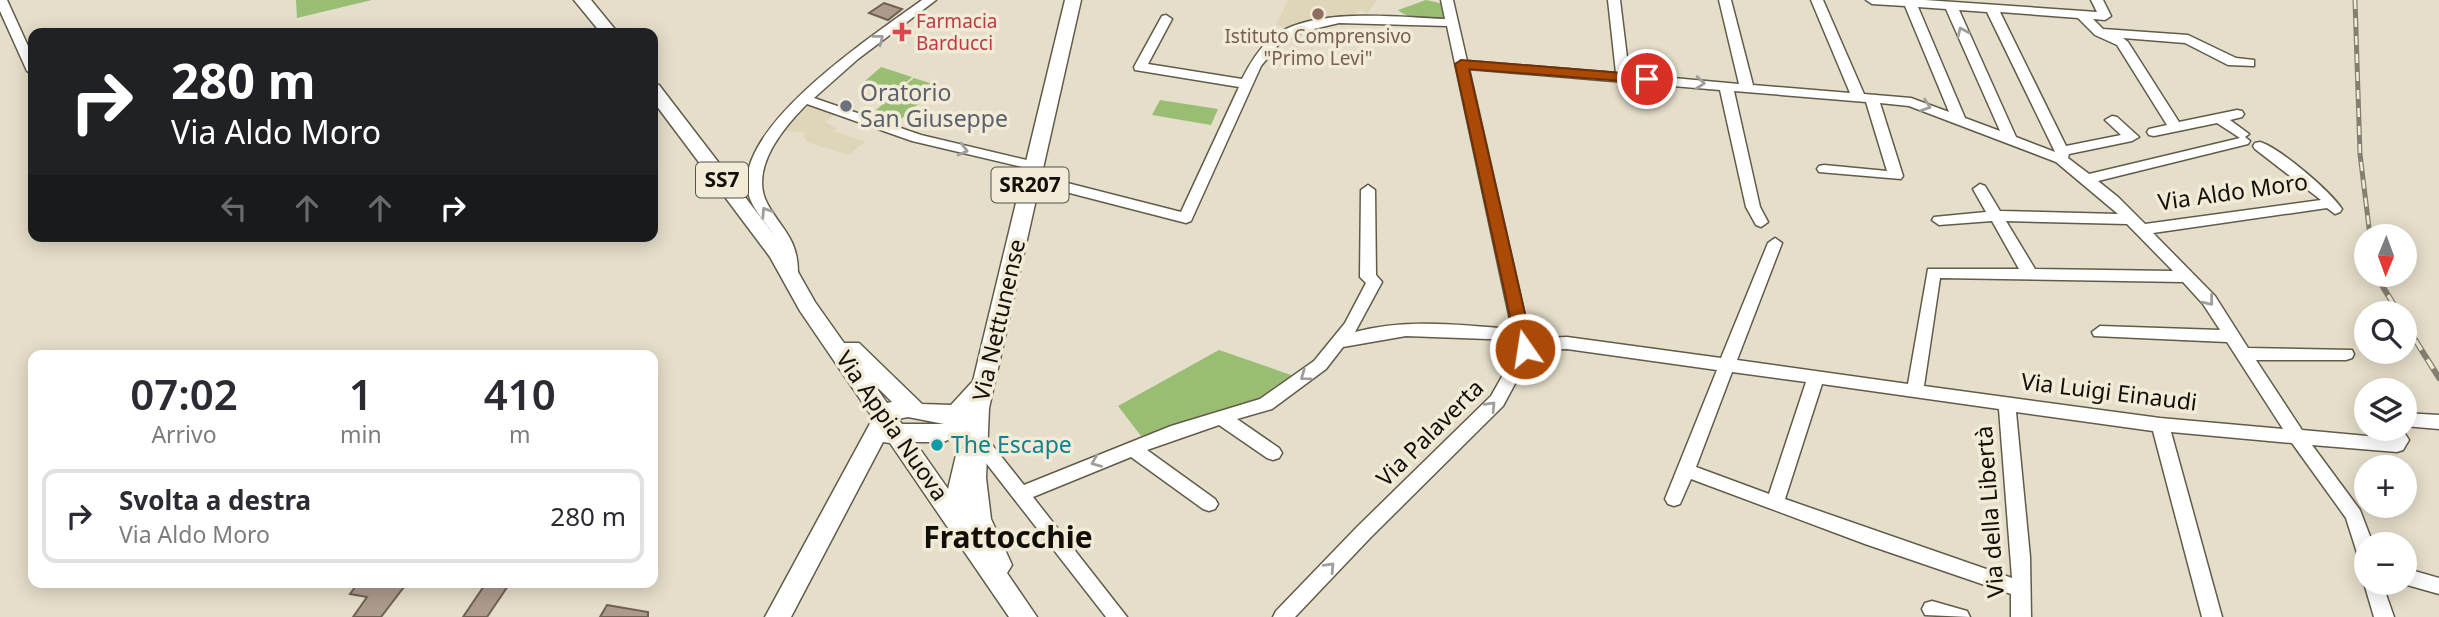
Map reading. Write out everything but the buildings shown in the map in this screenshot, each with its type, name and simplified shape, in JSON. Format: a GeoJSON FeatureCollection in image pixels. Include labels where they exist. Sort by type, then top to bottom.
{"type":"FeatureCollection","features":[{"type":"Feature","properties":{"kind":"main road"},"geometry":{"type":"LineString","coordinates":[[569,0],[590,28]]}},
{"type":"Feature","properties":{"kind":"main road"},"geometry":{"type":"LineString","coordinates":[[582,0],[606,28]]}},
{"type":"Feature","properties":{"kind":"main road","name":"Via Nettunense"},"geometry":{"type":"LineString","coordinates":[[975,436],[978,408],[1073,0]]}},
{"type":"Feature","properties":{"kind":"main road","name":"Via Appia Nuova"},"geometry":{"type":"LineString","coordinates":[[658,96],[790,273],[813,314],[1021,613]]}},
{"type":"Feature","properties":{"kind":"main road","name":"Via Appia Nuova"},"geometry":{"type":"LineString","coordinates":[[658,116],[775,274],[813,314]]}},
{"type":"Feature","properties":{"kind":"main road"},"geometry":{"type":"LineString","coordinates":[[813,314],[913,408],[931,415],[961,411],[988,371]]}},
{"type":"Feature","properties":{"kind":"main road"},"geometry":{"type":"LineString","coordinates":[[778,617],[873,442],[891,424],[892,409],[913,408]]}},
{"type":"Feature","properties":{"kind":"main road"},"geometry":{"type":"LineString","coordinates":[[891,424],[914,435],[946,432],[963,425],[978,408]]}},
{"type":"Feature","properties":{"kind":"main road"},"geometry":{"type":"LineString","coordinates":[[955,519],[961,470],[975,436]]}},
{"type":"Feature","properties":{"kind":"main road"},"geometry":{"type":"LineString","coordinates":[[975,436],[978,519],[1021,613]]}},
{"type":"Feature","properties":{"kind":"street"},"geometry":{"type":"LineString","coordinates":[[1,0],[28,60]]}},
{"type":"Feature","properties":{"kind":"street"},"geometry":{"type":"LineString","coordinates":[[790,273],[789,249],[760,203],[754,183],[760,161],[778,125],[805,99],[930,0]]}},
{"type":"Feature","properties":{"kind":"street"},"geometry":{"type":"LineString","coordinates":[[1447,0],[1523,342]]}},
{"type":"Feature","properties":{"kind":"street"},"geometry":{"type":"LineString","coordinates":[[1614,0],[1623,76]]}},
{"type":"Feature","properties":{"kind":"street"},"geometry":{"type":"LineString","coordinates":[[1725,0],[1747,88]]}},
{"type":"Feature","properties":{"kind":"street"},"geometry":{"type":"LineString","coordinates":[[1817,0],[1865,96],[1896,176],[1824,169]]}},
{"type":"Feature","properties":{"kind":"street"},"geometry":{"type":"LineString","coordinates":[[1872,0],[2105,16],[2097,0]]}},
{"type":"Feature","properties":{"kind":"street"},"geometry":{"type":"LineString","coordinates":[[1910,3],[1959,119]]}},
{"type":"Feature","properties":{"kind":"street"},"geometry":{"type":"LineString","coordinates":[[1954,4],[2010,139]]}},
{"type":"Feature","properties":{"kind":"street"},"geometry":{"type":"LineString","coordinates":[[1992,9],[2062,155],[2132,137],[2112,120]]}},
{"type":"Feature","properties":{"kind":"street"},"geometry":{"type":"LineString","coordinates":[[2083,16],[2099,32],[2122,42],[2175,127]]}},
{"type":"Feature","properties":{"kind":"street"},"geometry":{"type":"LineString","coordinates":[[805,99],[917,138],[1186,218],[1259,57],[1275,41],[1321,22],[1365,18],[1453,23]]}},
{"type":"Feature","properties":{"kind":"street"},"geometry":{"type":"LineString","coordinates":[[1166,19],[1140,66],[1247,84]]}},
{"type":"Feature","properties":{"kind":"street"},"geometry":{"type":"LineString","coordinates":[[2099,32],[2188,39],[2233,62],[2249,63]]}},
{"type":"Feature","properties":{"kind":"street","name":"Via Aldo Moro"},"geometry":{"type":"LineString","coordinates":[[1461,64],[1865,96],[1919,103],[2010,139],[2062,155],[2136,224],[2209,300],[2297,437],[2354,515],[2361,532]]}},
{"type":"Feature","properties":{"kind":"street"},"geometry":{"type":"LineString","coordinates":[[1726,86],[1753,207],[1761,222]]}},
{"type":"Feature","properties":{"kind":"street"},"geometry":{"type":"LineString","coordinates":[[2154,132],[2237,114]]}},
{"type":"Feature","properties":{"kind":"street","name":"Via Aldo Moro"},"geometry":{"type":"LineString","coordinates":[[1939,220],[1996,216],[2136,224],[2333,206],[2325,195],[2219,118]]}},
{"type":"Feature","properties":{"kind":"street","name":"Via Aldo Moro"},"geometry":{"type":"LineString","coordinates":[[2087,179],[2243,138]]}},
{"type":"Feature","properties":{"kind":"street"},"geometry":{"type":"LineString","coordinates":[[1980,189],[2030,274]]}},
{"type":"Feature","properties":{"kind":"street"},"geometry":{"type":"LineString","coordinates":[[1019,495],[1131,448],[1266,404],[1320,365],[1351,326],[1374,282],[1368,277],[1368,190]]}},
{"type":"Feature","properties":{"kind":"street"},"geometry":{"type":"LineString","coordinates":[[1674,499],[1776,243]]}},
{"type":"Feature","properties":{"kind":"street"},"geometry":{"type":"LineString","coordinates":[[1915,390],[1933,273],[2186,277]]}},
{"type":"Feature","properties":{"kind":"street"},"geometry":{"type":"LineString","coordinates":[[1351,326],[1404,330]]}},
{"type":"Feature","properties":{"kind":"street"},"geometry":{"type":"LineString","coordinates":[[1338,343],[1358,336],[1404,330]]}},
{"type":"Feature","properties":{"kind":"street","name":"Via Luigi Einaudi"},"geometry":{"type":"LineString","coordinates":[[1404,330],[1544,344],[1567,343],[2160,425],[2297,437]]}},
{"type":"Feature","properties":{"kind":"street"},"geometry":{"type":"LineString","coordinates":[[2100,332],[2233,336]]}},
{"type":"Feature","properties":{"kind":"street","name":"Via Palaverta"},"geometry":{"type":"LineString","coordinates":[[1283,617],[1364,531],[1497,401],[1523,342]]}},
{"type":"Feature","properties":{"kind":"street"},"geometry":{"type":"LineString","coordinates":[[2245,354],[2346,354]]}},
{"type":"Feature","properties":{"kind":"street"},"geometry":{"type":"LineString","coordinates":[[1775,503],[1816,376]]}},
{"type":"Feature","properties":{"kind":"street","name":"Via della Libertà"},"geometry":{"type":"LineString","coordinates":[[2007,404],[2021,557],[2021,617]]}},
{"type":"Feature","properties":{"kind":"street"},"geometry":{"type":"LineString","coordinates":[[1222,418],[1273,453]]}},
{"type":"Feature","properties":{"kind":"street"},"geometry":{"type":"LineString","coordinates":[[2417,420],[2439,422]]}},
{"type":"Feature","properties":{"kind":"street"},"geometry":{"type":"LineString","coordinates":[[2160,425],[2212,617]]}},
{"type":"Feature","properties":{"kind":"street"},"geometry":{"type":"LineString","coordinates":[[975,436],[1118,617]]}},
{"type":"Feature","properties":{"kind":"street"},"geometry":{"type":"LineString","coordinates":[[2297,437],[2397,445],[2399,441]]}},
{"type":"Feature","properties":{"kind":"street"},"geometry":{"type":"LineString","coordinates":[[1131,448],[1209,504]]}},
{"type":"Feature","properties":{"kind":"street"},"geometry":{"type":"LineString","coordinates":[[1685,470],[2020,589]]}},
{"type":"Feature","properties":{"kind":"street"},"geometry":{"type":"LineString","coordinates":[[2417,580],[2439,586]]}},
{"type":"Feature","properties":{"kind":"street"},"geometry":{"type":"LineString","coordinates":[[2377,595],[2384,617]]}},
{"type":"Feature","properties":{"kind":"street","name":"Via della Libertà"},"geometry":{"type":"LineString","coordinates":[[1932,609],[1960,617]]}},
{"type":"Feature","properties":{"kind":"shaded area","name":"Istituto Comprensivo \"Primo Levi\""},"geometry":{"type":"Polygon","coordinates":[[[1288,0],[1377,0],[1368,13],[1360,10],[1353,15],[1322,18],[1288,29],[1276,25],[1288,0]]]}},
{"type":"Feature","properties":{"kind":"shaded area"},"geometry":{"type":"Polygon","coordinates":[[[809,105],[835,115],[825,122],[837,128],[834,131],[865,142],[849,155],[806,142],[807,139],[803,138],[805,132],[785,131],[809,105]]]}},
{"type":"Feature","properties":{"kind":"green space"},"geometry":{"type":"Polygon","coordinates":[[[296,0],[372,0],[297,18],[296,0]]]}},
{"type":"Feature","properties":{"kind":"green space"},"geometry":{"type":"Polygon","coordinates":[[[1426,0],[1444,4],[1447,16],[1421,19],[1398,10],[1426,0]]]}},
{"type":"Feature","properties":{"kind":"green space"},"geometry":{"type":"Polygon","coordinates":[[[881,67],[912,77],[896,91],[865,81],[881,67]]]}},
{"type":"Feature","properties":{"kind":"green space"},"geometry":{"type":"Polygon","coordinates":[[[914,78],[939,86],[901,119],[876,110],[914,78]]]}},
{"type":"Feature","properties":{"kind":"green space"},"geometry":{"type":"Polygon","coordinates":[[[1160,100],[1218,109],[1211,125],[1152,115],[1160,100]]]}},
{"type":"Feature","properties":{"kind":"green space"},"geometry":{"type":"Polygon","coordinates":[[[1219,350],[1294,376],[1258,401],[1141,436],[1118,406],[1219,350]]]}},
{"type":"Feature","properties":{"kind":"railway"},"geometry":{"type":"LineString","coordinates":[[2355,0],[2360,154],[2369,224]]}},
{"type":"Feature","properties":{"kind":"railway"},"geometry":{"type":"LineString","coordinates":[[2383,287],[2392,301]]}},
{"type":"Feature","properties":{"kind":"railway"},"geometry":{"type":"LineString","coordinates":[[2417,343],[2439,378]]}},
{"type":"Feature","properties":{"kind":"place","name":"Istituto Comprensivo \"Primo Levi\""},"geometry":{"type":"Point","coordinates":[1318,14]}},
{"type":"Feature","properties":{"kind":"place","name":"Farmacia Barducci"},"geometry":{"type":"Point","coordinates":[902,32]}},
{"type":"Feature","properties":{"kind":"place","name":"Oratorio San Giuseppe"},"geometry":{"type":"Point","coordinates":[846,106]}},
{"type":"Feature","properties":{"kind":"place","name":"The Escape"},"geometry":{"type":"Point","coordinates":[937,445]}},
{"type":"Feature","properties":{"kind":"district","name":"Frattocchie"},"geometry":{"type":"Point","coordinates":[1008,538]}},
{"type":"Feature","properties":{"kind":"route"},"geometry":{"type":"LineString","coordinates":[[1525,349],[1461,64],[1647,79]]}}]}
